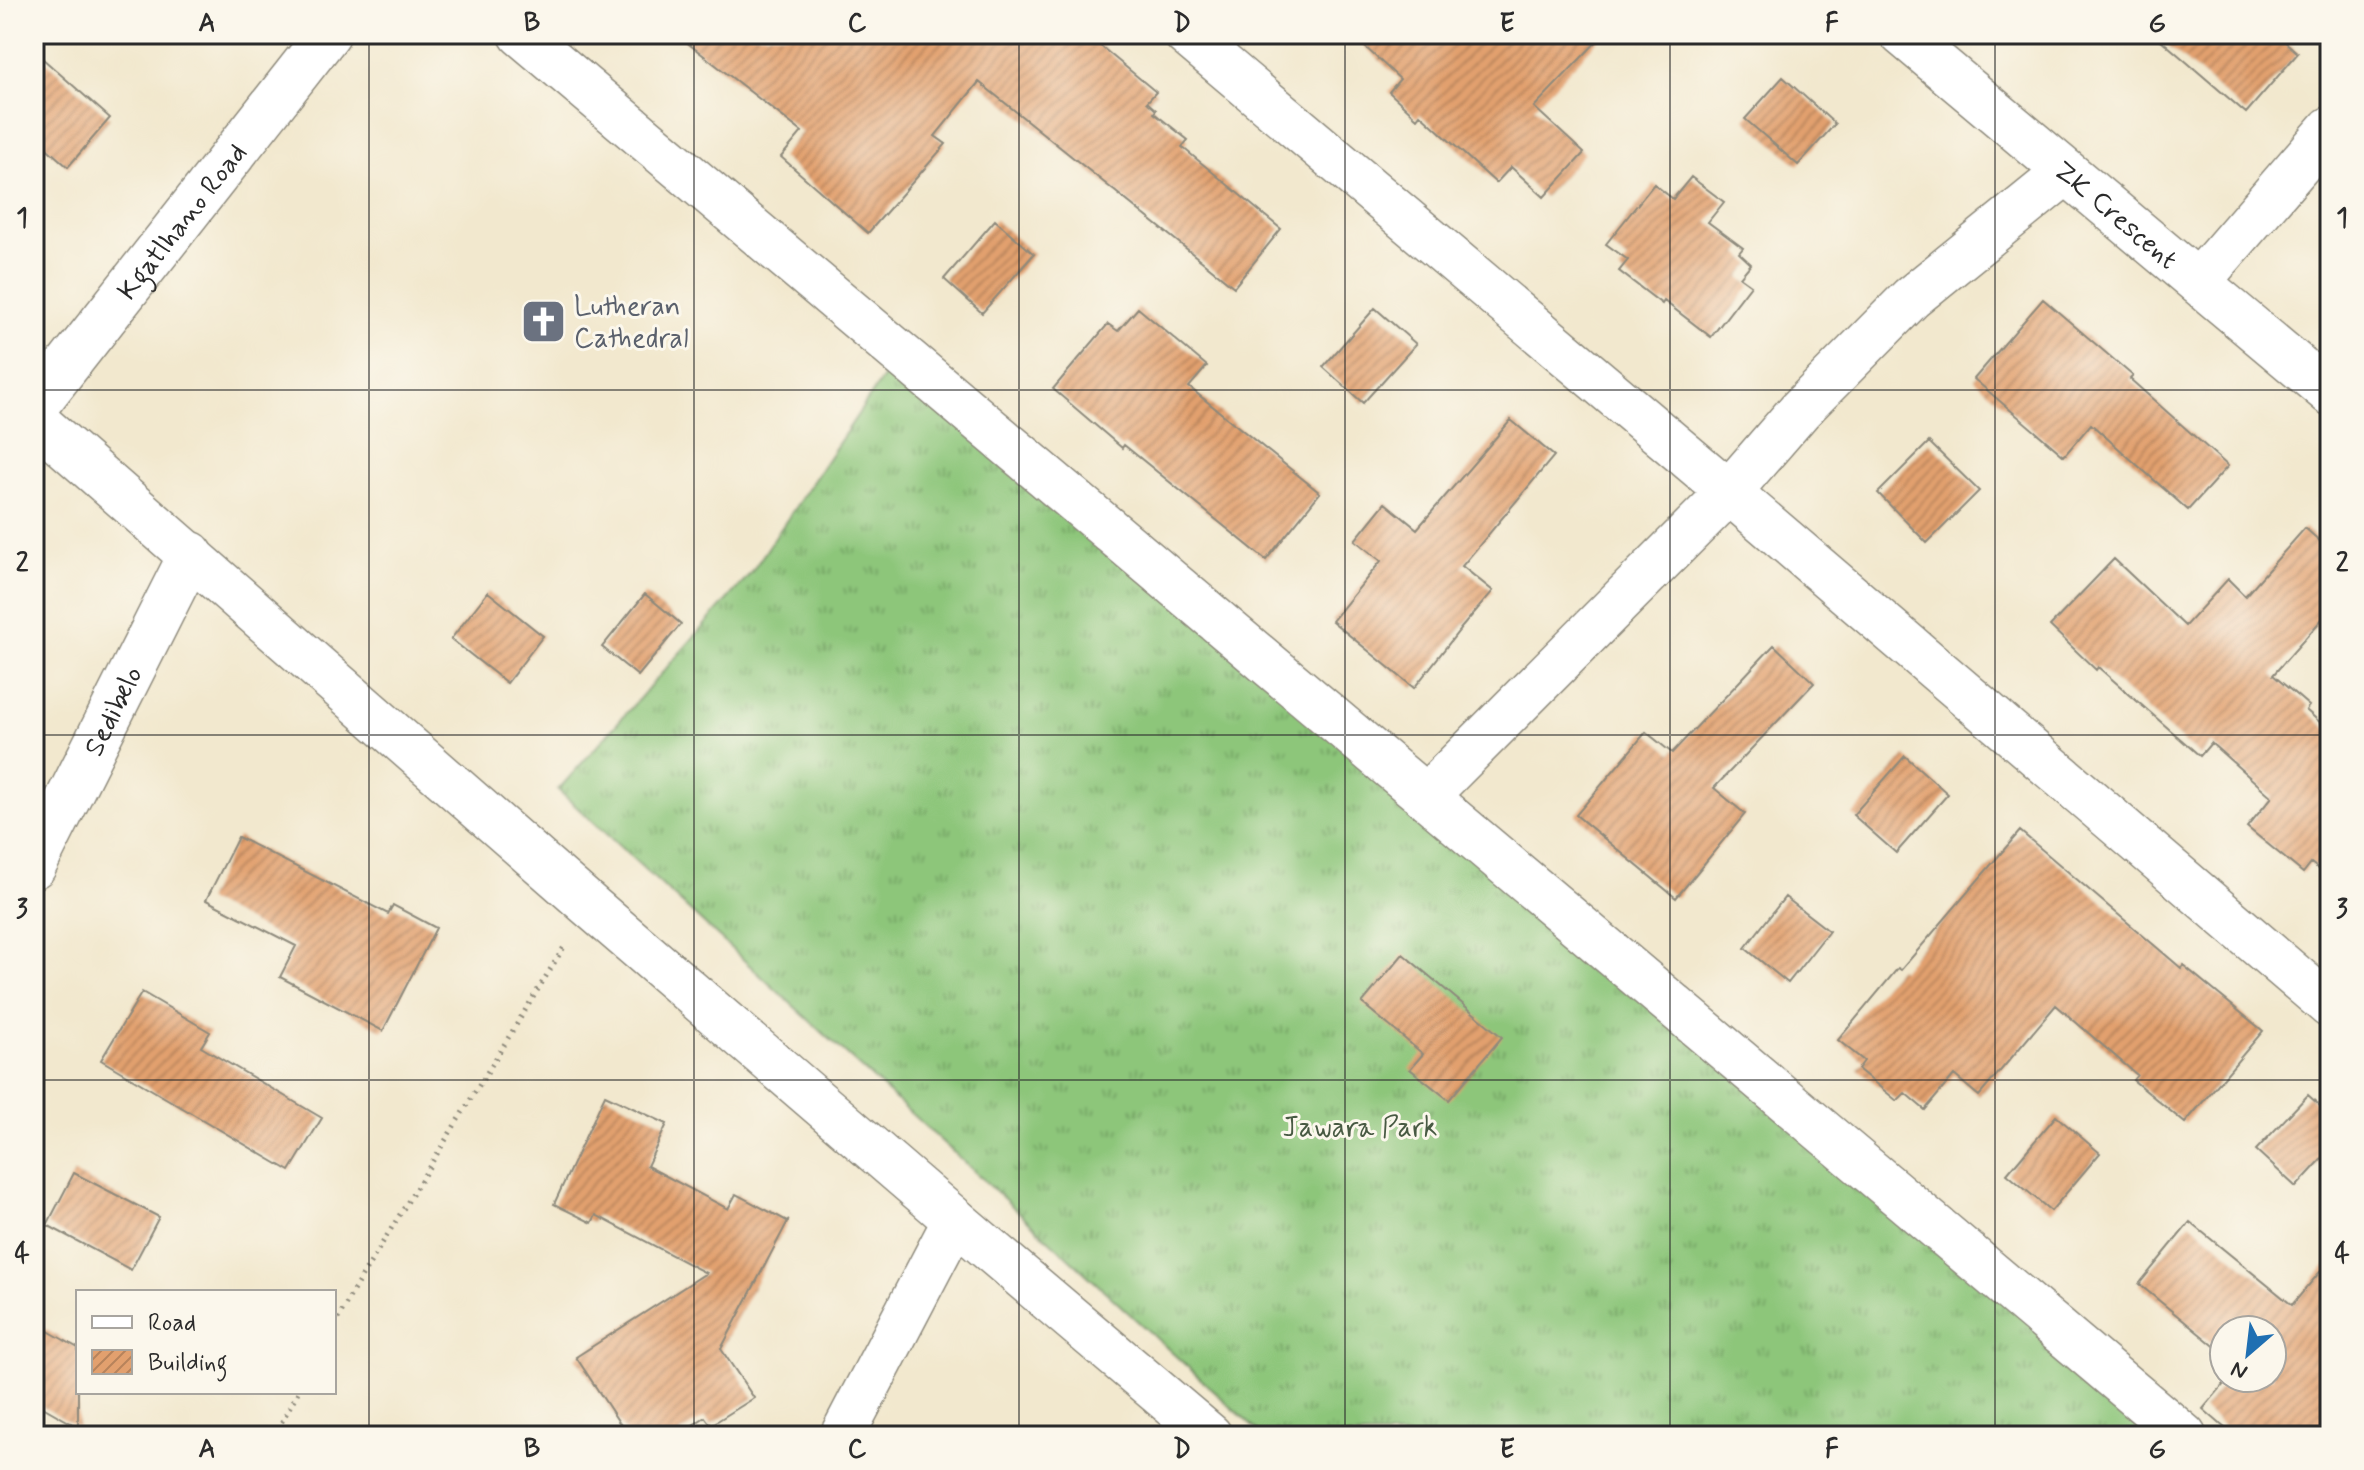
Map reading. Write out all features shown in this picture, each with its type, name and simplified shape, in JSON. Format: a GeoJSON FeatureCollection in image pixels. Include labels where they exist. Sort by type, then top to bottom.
{"type":"FeatureCollection","features":[{"type":"Feature","properties":{"kind":"street","name":"Kgatlhano Road"},"geometry":{"type":"LineString","coordinates":[[34,408],[328,34]]}},
{"type":"Feature","properties":{"kind":"street"},"geometry":{"type":"LineString","coordinates":[[521,34],[2184,1436]]}},
{"type":"Feature","properties":{"kind":"street"},"geometry":{"type":"LineString","coordinates":[[1186,34],[1729,492],[2330,1006]]}},
{"type":"Feature","properties":{"kind":"street","name":"ZK Crescent"},"geometry":{"type":"LineString","coordinates":[[1902,34],[2330,393]]}},
{"type":"Feature","properties":{"kind":"street"},"geometry":{"type":"LineString","coordinates":[[2198,282],[2330,129]]}},
{"type":"Feature","properties":{"kind":"street"},"geometry":{"type":"LineString","coordinates":[[1426,796],[1729,492],[1800,410],[1911,298],[2065,173]]}},
{"type":"Feature","properties":{"kind":"street"},"geometry":{"type":"LineString","coordinates":[[34,419],[589,905],[1210,1436]]}},
{"type":"Feature","properties":{"kind":"street","name":"Sedibelo"},"geometry":{"type":"LineString","coordinates":[[34,866],[191,554]]}},
{"type":"Feature","properties":{"kind":"street"},"geometry":{"type":"LineString","coordinates":[[842,1436],[955,1220]]}},
{"type":"Feature","properties":{"kind":"path"},"geometry":{"type":"LineString","coordinates":[[336,1322],[589,905]]}},
{"type":"Feature","properties":{"kind":"path"},"geometry":{"type":"LineString","coordinates":[[274,1436],[297,1394]]}},
{"type":"Feature","properties":{"kind":"green space","name":"Jawara Park"},"geometry":{"type":"Polygon","coordinates":[[[898,355],[2172,1436],[1263,1436],[558,790],[751,573],[898,355]]]}},
{"type":"Feature","properties":{"kind":"building"},"geometry":{"type":"Polygon","coordinates":[[[676,34],[1086,34],[1156,92],[1147,102],[1156,110],[1154,113],[1188,140],[1182,147],[1281,229],[1234,287],[979,82],[935,136],[946,144],[868,233],[781,157],[802,132],[676,34]]]}},
{"type":"Feature","properties":{"kind":"building"},"geometry":{"type":"Polygon","coordinates":[[[1351,34],[1604,34],[1534,107],[1584,153],[1544,197],[1511,167],[1496,183],[1420,114],[1417,118],[1389,92],[1400,79],[1351,34]]]}},
{"type":"Feature","properties":{"kind":"building"},"geometry":{"type":"Polygon","coordinates":[[[2154,34],[2276,34],[2298,53],[2246,113],[2154,34]]]}},
{"type":"Feature","properties":{"kind":"building"},"geometry":{"type":"Polygon","coordinates":[[[34,51],[110,118],[68,167],[34,137],[34,51]]]}},
{"type":"Feature","properties":{"kind":"building"},"geometry":{"type":"Polygon","coordinates":[[[1783,77],[1835,124],[1798,165],[1745,119],[1783,77]]]}},
{"type":"Feature","properties":{"kind":"building"},"geometry":{"type":"Polygon","coordinates":[[[1691,177],[1724,202],[1708,222],[1743,248],[1739,253],[1751,264],[1740,277],[1751,285],[1711,337],[1619,271],[1628,260],[1606,244],[1654,184],[1673,199],[1691,177]]]}},
{"type":"Feature","properties":{"kind":"building"},"geometry":{"type":"Polygon","coordinates":[[[995,220],[1034,254],[982,313],[944,279],[995,220]]]}},
{"type":"Feature","properties":{"kind":"building"},"geometry":{"type":"Polygon","coordinates":[[[2043,299],[2133,376],[2130,379],[2228,466],[2188,510],[2091,424],[2064,456],[1974,379],[2043,299]]]}},
{"type":"Feature","properties":{"kind":"building"},"geometry":{"type":"Polygon","coordinates":[[[1138,308],[1207,366],[1189,387],[1320,493],[1266,560],[1124,445],[1122,448],[1053,389],[1108,324],[1118,331],[1138,308]]]}},
{"type":"Feature","properties":{"kind":"building"},"geometry":{"type":"Polygon","coordinates":[[[1375,308],[1416,344],[1363,403],[1323,367],[1375,308]]]}},
{"type":"Feature","properties":{"kind":"building"},"geometry":{"type":"Polygon","coordinates":[[[1511,420],[1554,456],[1462,566],[1493,591],[1414,688],[1332,621],[1381,561],[1355,540],[1385,503],[1417,529],[1511,420]]]}},
{"type":"Feature","properties":{"kind":"building"},"geometry":{"type":"Polygon","coordinates":[[[1929,442],[1979,491],[1927,543],[1878,493],[1929,442]]]}},
{"type":"Feature","properties":{"kind":"building"},"geometry":{"type":"Polygon","coordinates":[[[2305,528],[2330,550],[2330,610],[2273,675],[2309,706],[2306,710],[2330,731],[2330,878],[2311,863],[2303,873],[2247,827],[2272,797],[2211,743],[2200,756],[2098,667],[2096,670],[2050,626],[2114,559],[2185,626],[2228,579],[2245,596],[2305,528]]]}},
{"type":"Feature","properties":{"kind":"building"},"geometry":{"type":"Polygon","coordinates":[[[488,592],[543,636],[507,683],[451,639],[488,592]]]}},
{"type":"Feature","properties":{"kind":"building"},"geometry":{"type":"Polygon","coordinates":[[[645,594],[681,624],[638,676],[602,647],[645,594]]]}},
{"type":"Feature","properties":{"kind":"building"},"geometry":{"type":"Polygon","coordinates":[[[1774,645],[1814,683],[1714,788],[1745,814],[1676,898],[1576,815],[1646,732],[1672,753],[1774,645]]]}},
{"type":"Feature","properties":{"kind":"building"},"geometry":{"type":"Polygon","coordinates":[[[1905,756],[1948,794],[1896,853],[1853,815],[1905,756]]]}},
{"type":"Feature","properties":{"kind":"building"},"geometry":{"type":"Polygon","coordinates":[[[2020,831],[2181,968],[2183,965],[2263,1031],[2185,1123],[2133,1080],[2137,1075],[2056,1005],[1979,1096],[1954,1075],[1925,1110],[1905,1093],[1897,1101],[1858,1069],[1864,1061],[1838,1040],[2020,831]]]}},
{"type":"Feature","properties":{"kind":"building"},"geometry":{"type":"Polygon","coordinates":[[[238,837],[388,914],[393,905],[436,928],[383,1031],[280,977],[296,946],[206,900],[238,837]]]}},
{"type":"Feature","properties":{"kind":"building"},"geometry":{"type":"Polygon","coordinates":[[[1785,897],[1829,931],[1788,983],[1745,948],[1785,897]]]}},
{"type":"Feature","properties":{"kind":"building"},"geometry":{"type":"Polygon","coordinates":[[[1403,954],[1502,1037],[1449,1100],[1410,1069],[1423,1054],[1362,1003],[1403,954]]]}},
{"type":"Feature","properties":{"kind":"building"},"geometry":{"type":"Polygon","coordinates":[[[142,992],[210,1032],[201,1047],[322,1118],[290,1171],[101,1060],[142,992]]]}},
{"type":"Feature","properties":{"kind":"building"},"geometry":{"type":"Polygon","coordinates":[[[605,1095],[667,1124],[647,1166],[728,1209],[736,1194],[787,1221],[789,1219],[721,1349],[754,1398],[711,1425],[705,1417],[676,1436],[628,1436],[576,1357],[706,1273],[596,1215],[592,1223],[554,1204],[605,1095]]]}},
{"type":"Feature","properties":{"kind":"building"},"geometry":{"type":"Polygon","coordinates":[[[2308,1095],[2330,1115],[2330,1150],[2296,1187],[2256,1150],[2308,1095]]]}},
{"type":"Feature","properties":{"kind":"building"},"geometry":{"type":"Polygon","coordinates":[[[2056,1116],[2100,1153],[2051,1211],[2007,1174],[2056,1116]]]}},
{"type":"Feature","properties":{"kind":"building"},"geometry":{"type":"Polygon","coordinates":[[[74,1173],[159,1217],[131,1270],[47,1225],[74,1173]]]}},
{"type":"Feature","properties":{"kind":"building"},"geometry":{"type":"Polygon","coordinates":[[[2190,1222],[2292,1305],[2330,1260],[2330,1436],[2234,1436],[2203,1409],[2216,1394],[2288,1394],[2288,1314],[2208,1314],[2208,1341],[2139,1284],[2190,1222]]]}},
{"type":"Feature","properties":{"kind":"building"},"geometry":{"type":"Polygon","coordinates":[[[34,1323],[76,1347],[78,1427],[34,1402],[34,1323]]]}},
{"type":"Feature","properties":{"kind":"place","name":"Lutheran Cathedral"},"geometry":{"type":"Point","coordinates":[543,321]}}]}
